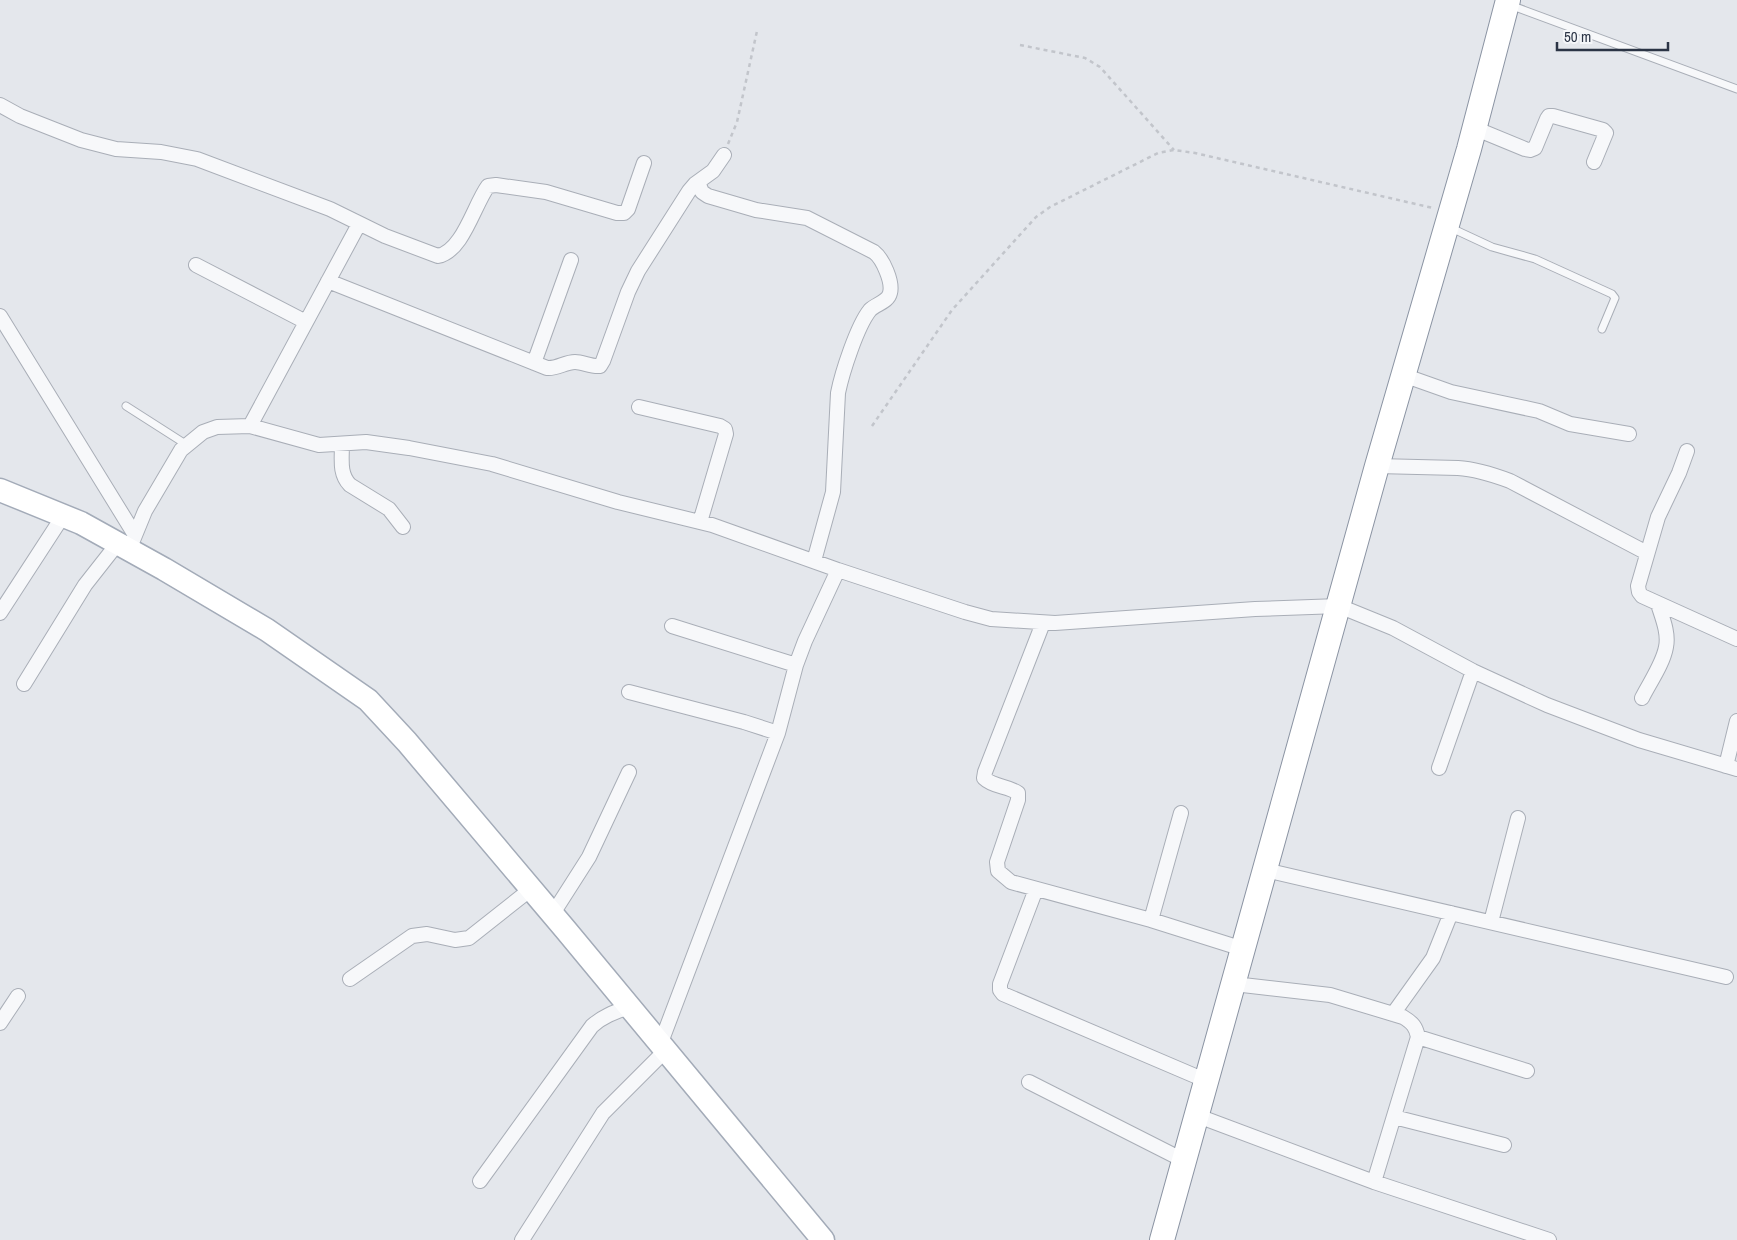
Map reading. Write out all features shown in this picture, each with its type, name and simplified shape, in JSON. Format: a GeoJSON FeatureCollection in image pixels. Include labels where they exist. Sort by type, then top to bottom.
{"type":"FeatureCollection","features":[{"type":"Feature","properties":{"kind":"highway"},"geometry":{"type":"LineString","coordinates":[[1162,1240],[1377,466],[1449,219],[1507,2]]}},
{"type":"Feature","properties":{"kind":"main road"},"geometry":{"type":"LineString","coordinates":[[0,490],[127,543],[267,630],[368,700],[407,742],[531,889],[663,1048],[814,1236]]}},
{"type":"Feature","properties":{"kind":"street"},"geometry":{"type":"LineString","coordinates":[[1,109],[81,140],[116,149],[161,152],[196,160],[330,210],[385,236],[438,256],[444,254],[465,232],[482,194],[488,186],[496,185],[546,192],[617,213],[624,213],[628,209],[644,163]]}},
{"type":"Feature","properties":{"kind":"street"},"geometry":{"type":"LineString","coordinates":[[1474,128],[1530,150],[1535,148],[1549,116],[1554,116],[1603,130],[1606,134],[1605,139],[1594,162]]}},
{"type":"Feature","properties":{"kind":"street"},"geometry":{"type":"LineString","coordinates":[[328,281],[546,368],[553,369],[576,362],[600,366],[638,271],[689,191],[713,171],[724,154]]}},
{"type":"Feature","properties":{"kind":"street"},"geometry":{"type":"LineString","coordinates":[[698,182],[702,192],[708,196],[756,210],[807,218],[874,252],[880,256],[891,284],[891,292],[888,298],[866,316],[853,345],[840,383],[833,492],[814,561]]}},
{"type":"Feature","properties":{"kind":"street"},"geometry":{"type":"LineString","coordinates":[[250,426],[359,224]]}},
{"type":"Feature","properties":{"kind":"street"},"geometry":{"type":"LineString","coordinates":[[534,363],[571,260]]}},
{"type":"Feature","properties":{"kind":"street"},"geometry":{"type":"LineString","coordinates":[[196,265],[306,322]]}},
{"type":"Feature","properties":{"kind":"street"},"geometry":{"type":"LineString","coordinates":[[0,316],[127,543]]}},
{"type":"Feature","properties":{"kind":"street"},"geometry":{"type":"LineString","coordinates":[[1404,375],[1451,392],[1539,412],[1570,424],[1628,434]]}},
{"type":"Feature","properties":{"kind":"street"},"geometry":{"type":"LineString","coordinates":[[639,407],[720,426],[725,429],[726,434],[700,522]]}},
{"type":"Feature","properties":{"kind":"street"},"geometry":{"type":"LineString","coordinates":[[24,684],[85,585],[127,543],[181,450],[202,432],[217,427],[250,426],[319,445],[366,442],[492,464],[618,502],[700,522],[982,617],[1018,622],[1081,622],[1255,609],[1339,606],[1393,628],[1473,671],[1547,705],[1639,740],[1733,768],[1737,721]]}},
{"type":"Feature","properties":{"kind":"street"},"geometry":{"type":"LineString","coordinates":[[342,444],[342,473],[344,480],[389,509],[403,527]]}},
{"type":"Feature","properties":{"kind":"street"},"geometry":{"type":"LineString","coordinates":[[1687,451],[1680,473],[1658,517],[1638,586],[1639,592],[1642,596],[1658,604],[1737,640]]}},
{"type":"Feature","properties":{"kind":"street"},"geometry":{"type":"LineString","coordinates":[[1377,466],[1471,469],[1499,477],[1647,553]]}},
{"type":"Feature","properties":{"kind":"street"},"geometry":{"type":"LineString","coordinates":[[0,613],[63,516]]}},
{"type":"Feature","properties":{"kind":"street"},"geometry":{"type":"LineString","coordinates":[[522,1240],[603,1113],[663,1048],[778,733],[796,665],[838,570]]}},
{"type":"Feature","properties":{"kind":"street"},"geometry":{"type":"LineString","coordinates":[[1642,698],[1666,647],[1666,636],[1658,604]]}},
{"type":"Feature","properties":{"kind":"street"},"geometry":{"type":"LineString","coordinates":[[1043,623],[985,772],[984,778],[988,782],[1018,793],[1018,800],[997,862],[998,871],[1011,882],[1151,920],[1243,949]]}},
{"type":"Feature","properties":{"kind":"street"},"geometry":{"type":"LineString","coordinates":[[672,626],[796,665]]}},
{"type":"Feature","properties":{"kind":"street"},"geometry":{"type":"LineString","coordinates":[[1439,768],[1473,671]]}},
{"type":"Feature","properties":{"kind":"street"},"geometry":{"type":"LineString","coordinates":[[629,692],[744,722],[778,733]]}},
{"type":"Feature","properties":{"kind":"street"},"geometry":{"type":"LineString","coordinates":[[552,915],[589,857],[629,772]]}},
{"type":"Feature","properties":{"kind":"street"},"geometry":{"type":"LineString","coordinates":[[1151,920],[1181,813]]}},
{"type":"Feature","properties":{"kind":"street"},"geometry":{"type":"LineString","coordinates":[[1490,922],[1518,818]]}},
{"type":"Feature","properties":{"kind":"street"},"geometry":{"type":"LineString","coordinates":[[1265,870],[1726,977]]}},
{"type":"Feature","properties":{"kind":"street"},"geometry":{"type":"LineString","coordinates":[[1036,888],[1000,984],[1000,990],[1003,994],[1207,1081]]}},
{"type":"Feature","properties":{"kind":"street"},"geometry":{"type":"LineString","coordinates":[[350,979],[412,936],[427,934],[456,940],[469,938],[531,889]]}},
{"type":"Feature","properties":{"kind":"street"},"geometry":{"type":"LineString","coordinates":[[1393,1014],[1432,958],[1451,913]]}},
{"type":"Feature","properties":{"kind":"street"},"geometry":{"type":"LineString","coordinates":[[1234,984],[1330,995],[1393,1014],[1412,1022],[1418,1037],[1374,1182]]}},
{"type":"Feature","properties":{"kind":"street"},"geometry":{"type":"LineString","coordinates":[[0,1023],[18,996]]}},
{"type":"Feature","properties":{"kind":"street"},"geometry":{"type":"LineString","coordinates":[[480,1181],[592,1026],[598,1020],[629,1007]]}},
{"type":"Feature","properties":{"kind":"street"},"geometry":{"type":"LineString","coordinates":[[1418,1037],[1527,1071]]}},
{"type":"Feature","properties":{"kind":"street"},"geometry":{"type":"LineString","coordinates":[[1029,1082],[1185,1161]]}},
{"type":"Feature","properties":{"kind":"street"},"geometry":{"type":"LineString","coordinates":[[1198,1116],[1374,1182],[1548,1240]]}},
{"type":"Feature","properties":{"kind":"street"},"geometry":{"type":"LineString","coordinates":[[1394,1118],[1504,1145]]}},
{"type":"Feature","properties":{"kind":"lane"},"geometry":{"type":"LineString","coordinates":[[1507,2],[1737,88]]}},
{"type":"Feature","properties":{"kind":"lane"},"geometry":{"type":"LineString","coordinates":[[1449,219],[1492,247],[1535,260],[1612,294],[1616,298],[1602,329]]}},
{"type":"Feature","properties":{"kind":"lane"},"geometry":{"type":"LineString","coordinates":[[126,406],[187,445]]}},
{"type":"Feature","properties":{"kind":"path"},"geometry":{"type":"LineString","coordinates":[[724,154],[736,122],[757,32]]}},
{"type":"Feature","properties":{"kind":"path"},"geometry":{"type":"LineString","coordinates":[[1020,45],[1085,58],[1100,67],[1174,150]]}},
{"type":"Feature","properties":{"kind":"path"},"geometry":{"type":"LineString","coordinates":[[872,426],[952,310],[1036,217],[1158,153],[1174,150],[1195,153],[1449,219]]}}]}
